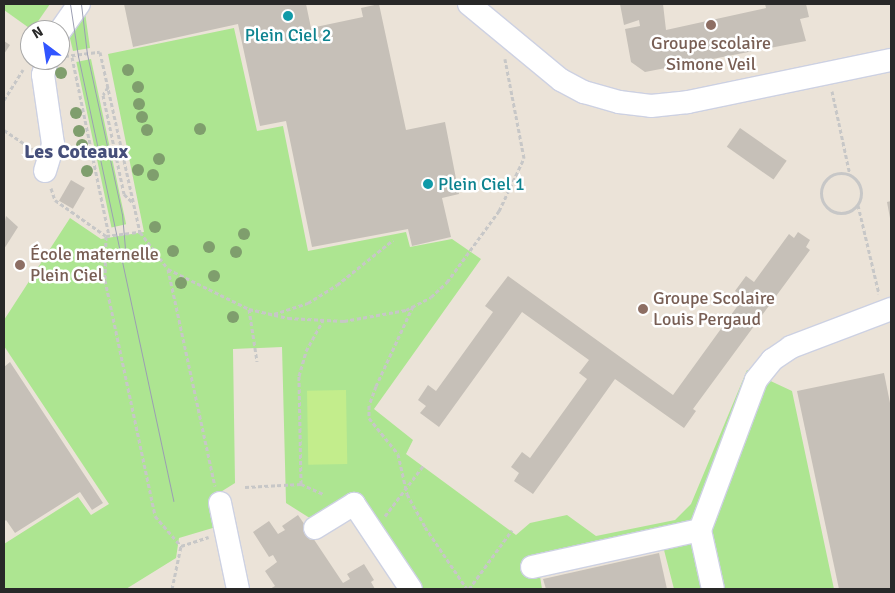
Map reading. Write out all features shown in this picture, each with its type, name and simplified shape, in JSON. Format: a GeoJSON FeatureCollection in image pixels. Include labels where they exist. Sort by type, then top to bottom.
{"type":"FeatureCollection","features":[{"type":"Feature","properties":{"kind":"street"},"geometry":{"type":"LineString","coordinates":[[68,20],[79,4]]}},
{"type":"Feature","properties":{"kind":"street"},"geometry":{"type":"LineString","coordinates":[[469,4],[561,80],[584,92],[620,102],[651,106],[688,102],[891,60]]}},
{"type":"Feature","properties":{"kind":"street"},"geometry":{"type":"LineString","coordinates":[[44,70],[43,75],[53,144],[45,171]]}},
{"type":"Feature","properties":{"kind":"street"},"geometry":{"type":"LineString","coordinates":[[713,589],[700,530],[756,380],[772,360],[791,347],[887,311]]}},
{"type":"Feature","properties":{"kind":"street"},"geometry":{"type":"LineString","coordinates":[[220,503],[238,589]]}},
{"type":"Feature","properties":{"kind":"street"},"geometry":{"type":"LineString","coordinates":[[315,528],[354,504],[411,589]]}},
{"type":"Feature","properties":{"kind":"street"},"geometry":{"type":"LineString","coordinates":[[532,567],[700,530]]}},
{"type":"Feature","properties":{"kind":"path"},"geometry":{"type":"LineString","coordinates":[[181,546],[155,516],[144,478],[105,280],[107,236],[72,57],[100,52],[132,203],[140,232],[168,270],[220,503]]}},
{"type":"Feature","properties":{"kind":"path"},"geometry":{"type":"LineString","coordinates":[[168,270],[248,309],[273,315],[344,321],[413,306],[447,282],[499,211],[524,158],[503,53]]}},
{"type":"Feature","properties":{"kind":"path"},"geometry":{"type":"LineString","coordinates":[[4,100],[23,70]]}},
{"type":"Feature","properties":{"kind":"path"},"geometry":{"type":"LineString","coordinates":[[828,73],[850,175],[860,185],[858,204],[887,311]]}},
{"type":"Feature","properties":{"kind":"path"},"geometry":{"type":"LineString","coordinates":[[108,87],[103,95],[124,194],[132,203]]}},
{"type":"Feature","properties":{"kind":"path"},"geometry":{"type":"LineString","coordinates":[[4,130],[28,145]]}},
{"type":"Feature","properties":{"kind":"path"},"geometry":{"type":"LineString","coordinates":[[45,171],[55,200],[107,236],[140,232]]}},
{"type":"Feature","properties":{"kind":"path"},"geometry":{"type":"LineString","coordinates":[[850,175],[830,177],[822,187],[822,199],[835,212],[848,212],[858,204]]}},
{"type":"Feature","properties":{"kind":"path"},"geometry":{"type":"LineString","coordinates":[[273,315],[308,303],[337,285],[393,240]]}},
{"type":"Feature","properties":{"kind":"path"},"geometry":{"type":"LineString","coordinates":[[413,306],[368,405],[369,418],[398,454],[406,488],[425,527],[468,589],[512,530]]}},
{"type":"Feature","properties":{"kind":"path"},"geometry":{"type":"LineString","coordinates":[[248,309],[257,361]]}},
{"type":"Feature","properties":{"kind":"path"},"geometry":{"type":"LineString","coordinates":[[301,484],[299,376],[306,351],[323,320]]}},
{"type":"Feature","properties":{"kind":"path"},"geometry":{"type":"LineString","coordinates":[[373,533],[423,466]]}},
{"type":"Feature","properties":{"kind":"path"},"geometry":{"type":"LineString","coordinates":[[244,487],[301,484],[323,494]]}},
{"type":"Feature","properties":{"kind":"path"},"geometry":{"type":"LineString","coordinates":[[181,546],[226,533]]}},
{"type":"Feature","properties":{"kind":"path"},"geometry":{"type":"LineString","coordinates":[[172,589],[181,546]]}},
{"type":"Feature","properties":{"kind":"green space"},"geometry":{"type":"Polygon","coordinates":[[[4,4],[50,4],[39,20],[20,21],[4,10],[4,4]]]}},
{"type":"Feature","properties":{"kind":"green space"},"geometry":{"type":"Polygon","coordinates":[[[84,5],[90,48],[73,51],[70,27],[84,5]]]}},
{"type":"Feature","properties":{"kind":"green space"},"geometry":{"type":"Polygon","coordinates":[[[234,28],[257,131],[283,126],[308,251],[406,232],[410,247],[452,239],[481,259],[374,409],[413,440],[406,454],[516,535],[530,523],[567,515],[596,536],[675,520],[691,504],[747,370],[792,391],[834,589],[674,589],[664,550],[540,576],[542,589],[418,589],[356,498],[316,522],[286,503],[282,347],[233,349],[235,483],[211,498],[216,527],[179,538],[176,558],[126,589],[4,589],[4,544],[78,497],[91,515],[109,504],[4,346],[4,320],[70,218],[101,239],[144,232],[108,54],[234,28]]]}},
{"type":"Feature","properties":{"kind":"green space"},"geometry":{"type":"Polygon","coordinates":[[[91,59],[126,224],[111,227],[76,62],[91,59]]]}},
{"type":"Feature","properties":{"kind":"green space"},"geometry":{"type":"Polygon","coordinates":[[[346,390],[347,464],[308,465],[307,391],[346,390]]]}},
{"type":"Feature","properties":{"kind":"building"},"geometry":{"type":"Polygon","coordinates":[[[124,4],[306,4],[311,28],[363,17],[361,8],[379,4],[406,130],[445,122],[459,194],[442,198],[451,237],[412,246],[408,229],[312,247],[286,121],[260,126],[238,24],[133,47],[124,4]]]}},
{"type":"Feature","properties":{"kind":"building"},"geometry":{"type":"Polygon","coordinates":[[[620,4],[663,4],[666,30],[766,8],[765,4],[806,4],[809,17],[800,19],[806,41],[645,72],[631,62],[625,29],[640,26],[639,20],[624,25],[620,4]]]}},
{"type":"Feature","properties":{"kind":"building"},"geometry":{"type":"Polygon","coordinates":[[[4,41],[10,45],[4,54],[4,41]]]}},
{"type":"Feature","properties":{"kind":"building"},"geometry":{"type":"Polygon","coordinates":[[[740,128],[787,161],[773,180],[727,147],[740,128]]]}},
{"type":"Feature","properties":{"kind":"building"},"geometry":{"type":"Polygon","coordinates":[[[71,180],[85,188],[73,209],[59,201],[71,180]]]}},
{"type":"Feature","properties":{"kind":"building"},"geometry":{"type":"Polygon","coordinates":[[[891,201],[891,218],[890,218],[887,202],[891,201]]]}},
{"type":"Feature","properties":{"kind":"building"},"geometry":{"type":"Polygon","coordinates":[[[6,216],[18,227],[4,249],[4,226],[6,216]]]}},
{"type":"Feature","properties":{"kind":"building"},"geometry":{"type":"Polygon","coordinates":[[[798,232],[810,240],[806,247],[810,250],[693,409],[696,411],[684,428],[615,379],[533,494],[514,481],[519,473],[511,467],[522,452],[530,458],[587,379],[579,373],[589,360],[522,312],[439,427],[420,413],[426,406],[418,400],[428,385],[436,391],[493,312],[485,306],[508,276],[673,395],[744,297],[735,291],[746,276],[754,282],[789,234],[794,238],[798,232]]]}},
{"type":"Feature","properties":{"kind":"building"},"geometry":{"type":"Polygon","coordinates":[[[10,362],[103,503],[92,510],[80,492],[15,533],[6,520],[4,522],[4,367],[10,362]]]}},
{"type":"Feature","properties":{"kind":"building"},"geometry":{"type":"Polygon","coordinates":[[[884,373],[891,408],[891,589],[839,589],[797,391],[884,373]]]}},
{"type":"Feature","properties":{"kind":"building"},"geometry":{"type":"Polygon","coordinates":[[[298,515],[309,531],[305,533],[310,540],[313,538],[343,583],[350,579],[347,574],[364,564],[374,580],[371,582],[375,589],[270,589],[275,586],[265,571],[277,562],[273,555],[269,557],[253,532],[269,521],[278,534],[285,530],[282,526],[298,515]]]}},
{"type":"Feature","properties":{"kind":"building"},"geometry":{"type":"Polygon","coordinates":[[[659,553],[667,589],[546,589],[543,579],[659,553]]]}},
{"type":"Feature","properties":{"kind":"tram line"},"geometry":{"type":"LineString","coordinates":[[70,4],[78,56],[173,501]]}},
{"type":"Feature","properties":{"kind":"tram line"},"geometry":{"type":"LineString","coordinates":[[81,4],[87,54],[122,214],[125,250]]}},
{"type":"Feature","properties":{"kind":"place","name":"Plein Ciel 2"},"geometry":{"type":"Point","coordinates":[288,16]}},
{"type":"Feature","properties":{"kind":"place","name":"Groupe scolaire Simone Veil"},"geometry":{"type":"Point","coordinates":[711,25]}},
{"type":"Feature","properties":{"kind":"place","name":"Plein Ciel 1"},"geometry":{"type":"Point","coordinates":[428,184]}},
{"type":"Feature","properties":{"kind":"place","name":"École maternelle Plein Ciel"},"geometry":{"type":"Point","coordinates":[20,265]}},
{"type":"Feature","properties":{"kind":"place","name":"Groupe Scolaire Louis Pergaud"},"geometry":{"type":"Point","coordinates":[643,309]}},
{"type":"Feature","properties":{"kind":"district","name":"Les Coteaux"},"geometry":{"type":"Point","coordinates":[76,151]}}]}
